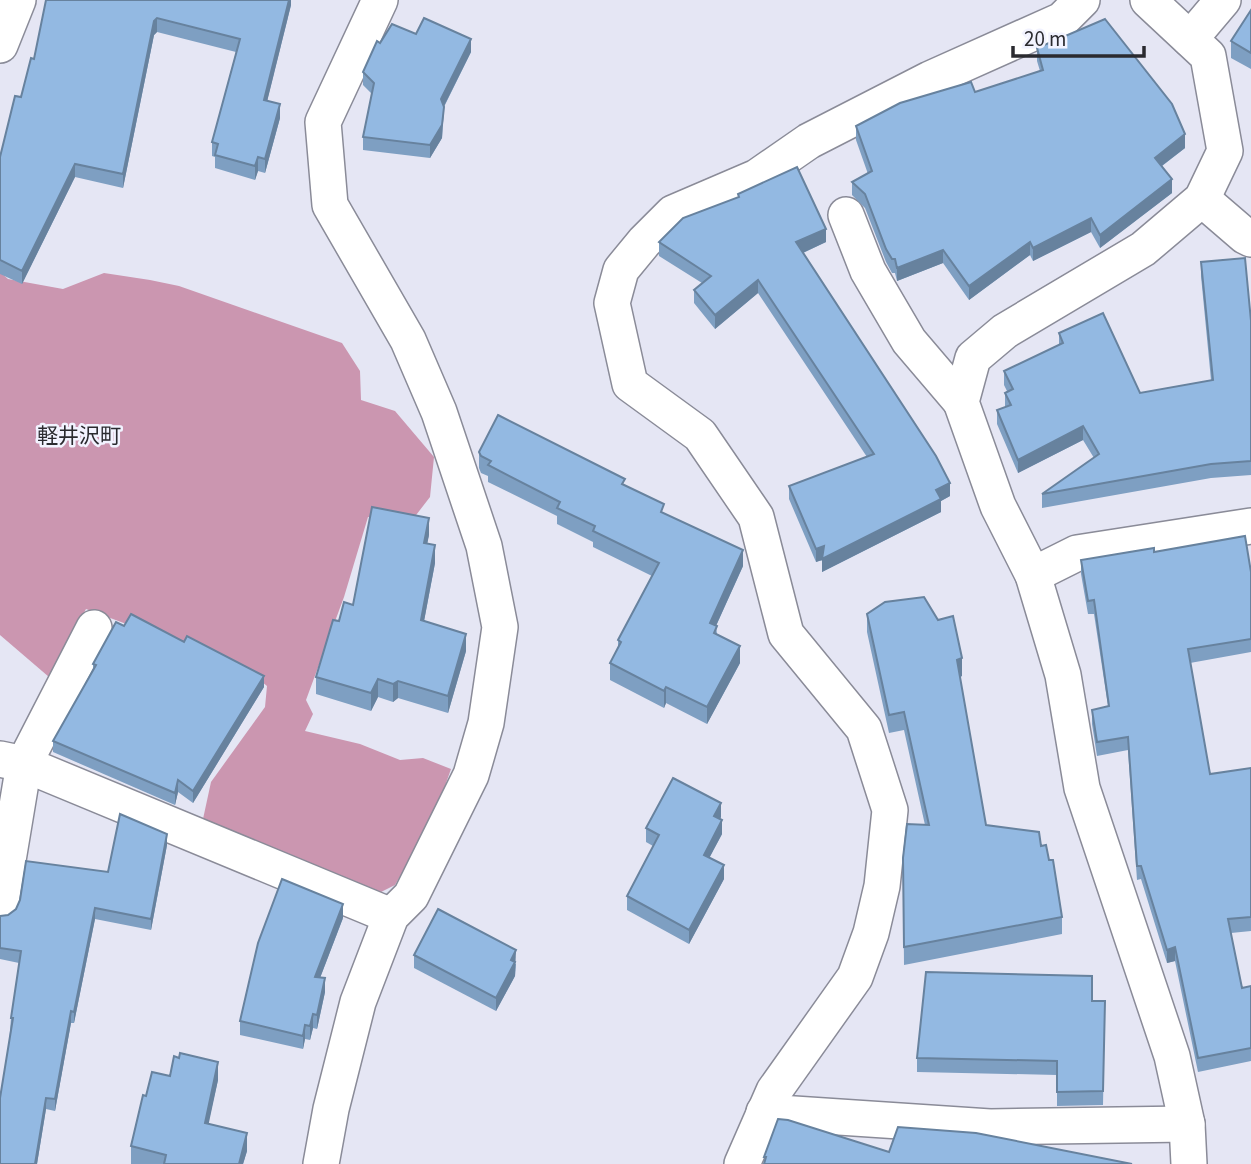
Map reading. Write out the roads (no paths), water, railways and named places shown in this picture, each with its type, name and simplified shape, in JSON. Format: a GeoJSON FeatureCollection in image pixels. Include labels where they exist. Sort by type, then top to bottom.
{"type":"FeatureCollection","features":[{"type":"Feature","properties":{"kind":"street"},"geometry":{"type":"LineString","coordinates":[[0,45],[18,0]]}},
{"type":"Feature","properties":{"kind":"street"},"geometry":{"type":"LineString","coordinates":[[321,1164],[331,1109],[358,1002],[391,916],[411,896],[471,775],[486,723],[500,627],[484,546],[439,412],[408,340],[330,205],[323,122],[380,0]]}},
{"type":"Feature","properties":{"kind":"street"},"geometry":{"type":"LineString","coordinates":[[742,1164],[774,1091],[855,977],[872,933],[890,810],[864,729],[786,634],[756,517],[700,435],[630,384],[612,303],[621,270],[673,213],[757,177],[809,141],[930,79],[1062,20],[1082,0]]}},
{"type":"Feature","properties":{"kind":"street"},"geometry":{"type":"LineString","coordinates":[[961,402],[973,358],[1005,331],[1143,249],[1202,198],[1225,151],[1208,56],[1148,0]]}},
{"type":"Feature","properties":{"kind":"street"},"geometry":{"type":"LineString","coordinates":[[1190,39],[1223,0]]}},
{"type":"Feature","properties":{"kind":"street"},"geometry":{"type":"LineString","coordinates":[[1202,198],[1251,239]]}},
{"type":"Feature","properties":{"kind":"street"},"geometry":{"type":"LineString","coordinates":[[846,215],[868,271],[909,341],[961,402],[998,506],[1033,575],[1063,675],[1082,789],[1172,1056],[1187,1124],[1189,1164]]}},
{"type":"Feature","properties":{"kind":"street"},"geometry":{"type":"LineString","coordinates":[[1033,575],[1077,552],[1251,526]]}},
{"type":"Feature","properties":{"kind":"street"},"geometry":{"type":"LineString","coordinates":[[0,908],[12,761],[94,628]]}},
{"type":"Feature","properties":{"kind":"street"},"geometry":{"type":"LineString","coordinates":[[12,761],[391,916]]}},
{"type":"Feature","properties":{"kind":"street"},"geometry":{"type":"LineString","coordinates":[[764,1112],[990,1127],[1187,1124]]}},
{"type":"Feature","properties":{"kind":"district","name":"軽井沢町"},"geometry":{"type":"Point","coordinates":[79,436]}}]}
